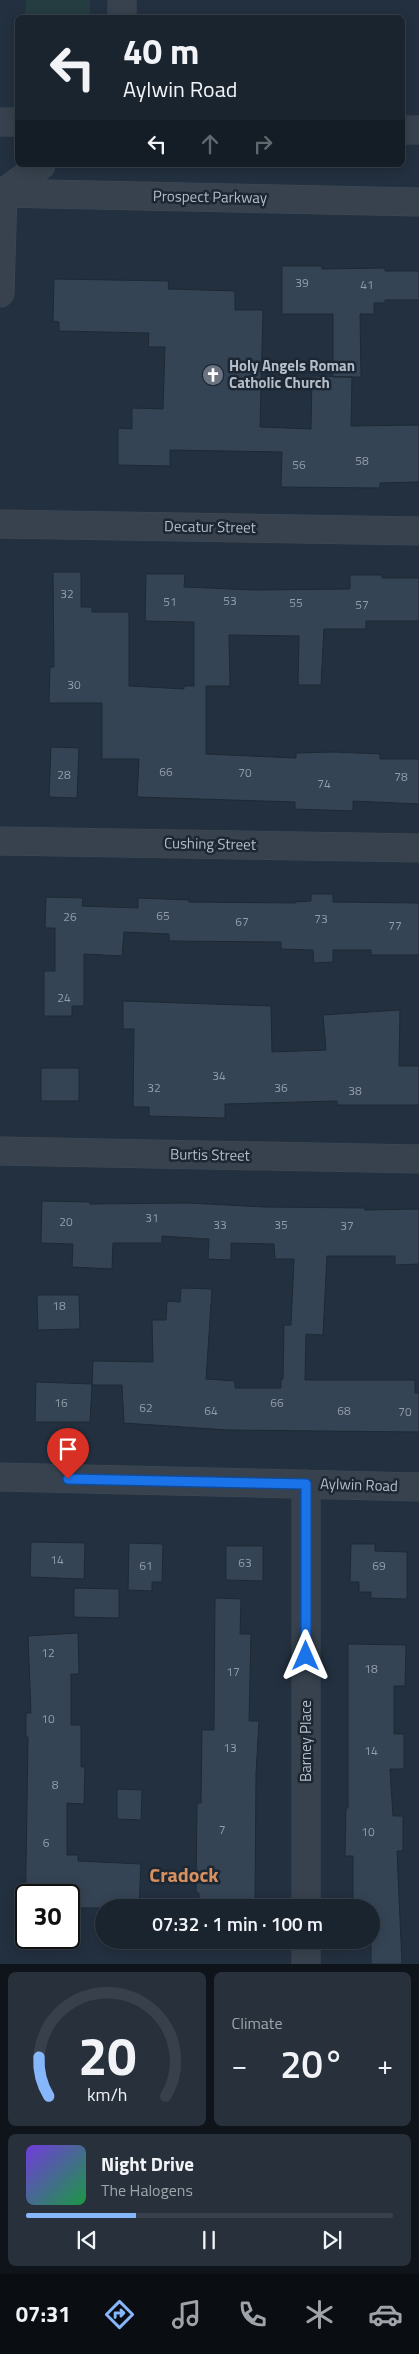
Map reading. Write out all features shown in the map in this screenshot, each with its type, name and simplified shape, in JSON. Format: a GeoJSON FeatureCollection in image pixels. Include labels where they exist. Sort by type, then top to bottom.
{"type":"FeatureCollection","features":[{"type":"Feature","properties":{"kind":"street"},"geometry":{"type":"LineString","coordinates":[[122,0],[122,15]]}},
{"type":"Feature","properties":{"kind":"street"},"geometry":{"type":"LineString","coordinates":[[0,122],[15,122]]}},
{"type":"Feature","properties":{"kind":"street"},"geometry":{"type":"LineString","coordinates":[[405,130],[419,130]]}},
{"type":"Feature","properties":{"kind":"street"},"geometry":{"type":"LineString","coordinates":[[0,293],[2,193],[38,167]]}},
{"type":"Feature","properties":{"kind":"street","name":"Prospect Parkway"},"geometry":{"type":"LineString","coordinates":[[2,193],[419,202]]}},
{"type":"Feature","properties":{"kind":"street","name":"Decatur Street"},"geometry":{"type":"LineString","coordinates":[[0,524],[419,531]]}},
{"type":"Feature","properties":{"kind":"street","name":"Cushing Street"},"geometry":{"type":"LineString","coordinates":[[0,841],[419,848]]}},
{"type":"Feature","properties":{"kind":"street","name":"Burtis Street"},"geometry":{"type":"LineString","coordinates":[[0,1151],[419,1159]]}},
{"type":"Feature","properties":{"kind":"street","name":"Aylwin Road"},"geometry":{"type":"LineString","coordinates":[[0,1477],[419,1487]]}},
{"type":"Feature","properties":{"kind":"street","name":"Barney Place"},"geometry":{"type":"LineString","coordinates":[[306,1484],[306,1899]]}},
{"type":"Feature","properties":{"kind":"street"},"geometry":{"type":"LineString","coordinates":[[306,1949],[306,1964]]}},
{"type":"Feature","properties":{"kind":"green space"},"geometry":{"type":"Polygon","coordinates":[[[26,0],[90,0],[90,15],[25,15],[26,0]]]}},
{"type":"Feature","properties":{"kind":"building"},"geometry":{"type":"Polygon","coordinates":[[[282,266],[322,266],[322,269],[385,268],[385,271],[419,271],[419,300],[385,300],[385,303],[374,303],[374,314],[360,314],[361,377],[333,377],[333,314],[282,314],[282,266]]]}},
{"type":"Feature","properties":{"kind":"building","name":"Holy Angels Roman Catholic Church"},"geometry":{"type":"Polygon","coordinates":[[[54,279],[169,281],[168,289],[235,291],[235,310],[263,310],[260,427],[311,429],[312,376],[352,377],[351,426],[419,425],[419,482],[380,483],[380,488],[281,487],[282,452],[170,450],[170,466],[118,465],[118,428],[132,429],[132,408],[163,409],[165,347],[148,347],[149,333],[59,331],[59,322],[53,321],[54,279]]]}},
{"type":"Feature","properties":{"kind":"building"},"geometry":{"type":"Polygon","coordinates":[[[53,572],[81,572],[81,607],[92,607],[92,612],[129,612],[129,686],[184,689],[184,686],[194,686],[194,622],[145,621],[146,574],[185,574],[184,587],[254,590],[350,589],[350,575],[382,575],[382,578],[419,578],[419,621],[366,621],[366,629],[324,629],[321,685],[298,685],[299,636],[229,635],[230,686],[206,686],[206,754],[296,758],[296,753],[334,752],[380,754],[380,759],[419,759],[419,804],[353,801],[353,811],[295,809],[295,802],[137,797],[139,759],[102,759],[102,703],[49,703],[50,667],[54,667],[53,572]]]}},
{"type":"Feature","properties":{"kind":"building"},"geometry":{"type":"Polygon","coordinates":[[[51,747],[79,748],[77,798],[49,797],[51,747]]]}},
{"type":"Feature","properties":{"kind":"building"},"geometry":{"type":"Polygon","coordinates":[[[311,894],[333,894],[333,902],[419,903],[419,955],[371,955],[371,950],[333,950],[333,962],[314,963],[313,950],[281,949],[281,942],[169,941],[169,934],[124,932],[122,956],[84,954],[84,1006],[72,1006],[72,1016],[44,1016],[44,971],[55,971],[55,928],[45,928],[46,897],[83,898],[82,906],[138,908],[138,898],[189,900],[189,902],[295,903],[311,901],[311,894]]]}},
{"type":"Feature","properties":{"kind":"building"},"geometry":{"type":"Polygon","coordinates":[[[123,1001],[271,1006],[272,1052],[326,1050],[323,1015],[400,1010],[399,1066],[419,1066],[419,1105],[337,1105],[337,1101],[225,1104],[225,1118],[149,1116],[149,1107],[133,1107],[134,1029],[123,1029],[123,1001]]]}},
{"type":"Feature","properties":{"kind":"building"},"geometry":{"type":"Polygon","coordinates":[[[41,1068],[79,1068],[79,1101],[41,1101],[41,1068]]]}},
{"type":"Feature","properties":{"kind":"building"},"geometry":{"type":"Polygon","coordinates":[[[42,1201],[90,1202],[90,1204],[188,1203],[264,1207],[365,1208],[365,1210],[419,1209],[419,1264],[395,1265],[395,1256],[327,1256],[323,1335],[306,1334],[305,1380],[415,1380],[415,1393],[419,1393],[419,1432],[228,1430],[124,1423],[122,1385],[92,1385],[93,1361],[153,1362],[152,1320],[166,1320],[167,1301],[180,1302],[181,1288],[212,1289],[206,1379],[235,1381],[235,1388],[281,1388],[281,1379],[283,1379],[284,1325],[291,1325],[294,1259],[275,1259],[274,1244],[231,1243],[231,1260],[208,1259],[209,1239],[162,1236],[162,1243],[113,1243],[112,1269],[72,1267],[73,1244],[41,1243],[42,1201]]]}},
{"type":"Feature","properties":{"kind":"building"},"geometry":{"type":"Polygon","coordinates":[[[37,1295],[79,1295],[80,1329],[38,1330],[37,1295]]]}},
{"type":"Feature","properties":{"kind":"building"},"geometry":{"type":"Polygon","coordinates":[[[36,1382],[92,1384],[90,1422],[35,1422],[36,1382]]]}},
{"type":"Feature","properties":{"kind":"building"},"geometry":{"type":"Polygon","coordinates":[[[31,1542],[85,1543],[84,1579],[30,1577],[31,1542]]]}},
{"type":"Feature","properties":{"kind":"building"},"geometry":{"type":"Polygon","coordinates":[[[129,1543],[163,1544],[162,1582],[152,1582],[152,1591],[128,1590],[129,1543]]]}},
{"type":"Feature","properties":{"kind":"building"},"geometry":{"type":"Polygon","coordinates":[[[351,1544],[375,1544],[375,1551],[407,1552],[407,1599],[371,1598],[371,1592],[359,1592],[359,1582],[350,1582],[351,1544]]]}},
{"type":"Feature","properties":{"kind":"building"},"geometry":{"type":"Polygon","coordinates":[[[226,1546],[263,1546],[263,1581],[226,1580],[226,1546]]]}},
{"type":"Feature","properties":{"kind":"building"},"geometry":{"type":"Polygon","coordinates":[[[74,1588],[119,1589],[119,1618],[74,1617],[74,1588]]]}},
{"type":"Feature","properties":{"kind":"building"},"geometry":{"type":"Polygon","coordinates":[[[215,1598],[241,1599],[240,1634],[251,1634],[249,1721],[259,1721],[256,1773],[255,1899],[199,1899],[199,1893],[196,1893],[197,1803],[201,1803],[202,1730],[214,1730],[215,1598]]]}},
{"type":"Feature","properties":{"kind":"building"},"geometry":{"type":"Polygon","coordinates":[[[78,1633],[79,1674],[71,1674],[71,1725],[81,1725],[81,1767],[85,1767],[84,1804],[67,1803],[67,1855],[78,1855],[78,1861],[141,1864],[139,1899],[95,1899],[95,1908],[80,1908],[80,1884],[26,1884],[28,1737],[26,1737],[26,1713],[31,1713],[28,1636],[78,1633]]]}},
{"type":"Feature","properties":{"kind":"building"},"geometry":{"type":"Polygon","coordinates":[[[348,1644],[406,1645],[405,1686],[394,1686],[394,1734],[404,1734],[404,1769],[390,1769],[393,1816],[403,1816],[403,1851],[397,1851],[402,1964],[371,1964],[371,1949],[380,1949],[380,1899],[353,1899],[353,1856],[345,1856],[346,1808],[348,1808],[348,1644]]]}},
{"type":"Feature","properties":{"kind":"building"},"geometry":{"type":"Polygon","coordinates":[[[117,1789],[142,1790],[141,1820],[117,1819],[117,1789]]]}},
{"type":"Feature","properties":{"kind":"place","name":"Holy Angels Roman Catholic Church"},"geometry":{"type":"Point","coordinates":[213,375]}},
{"type":"Feature","properties":{"kind":"district","name":"Cradock"},"geometry":{"type":"Point","coordinates":[184,1875]}},
{"type":"Feature","properties":{"kind":"route"},"geometry":{"type":"LineString","coordinates":[[68,1479],[306,1484],[306,1656]]}}]}
